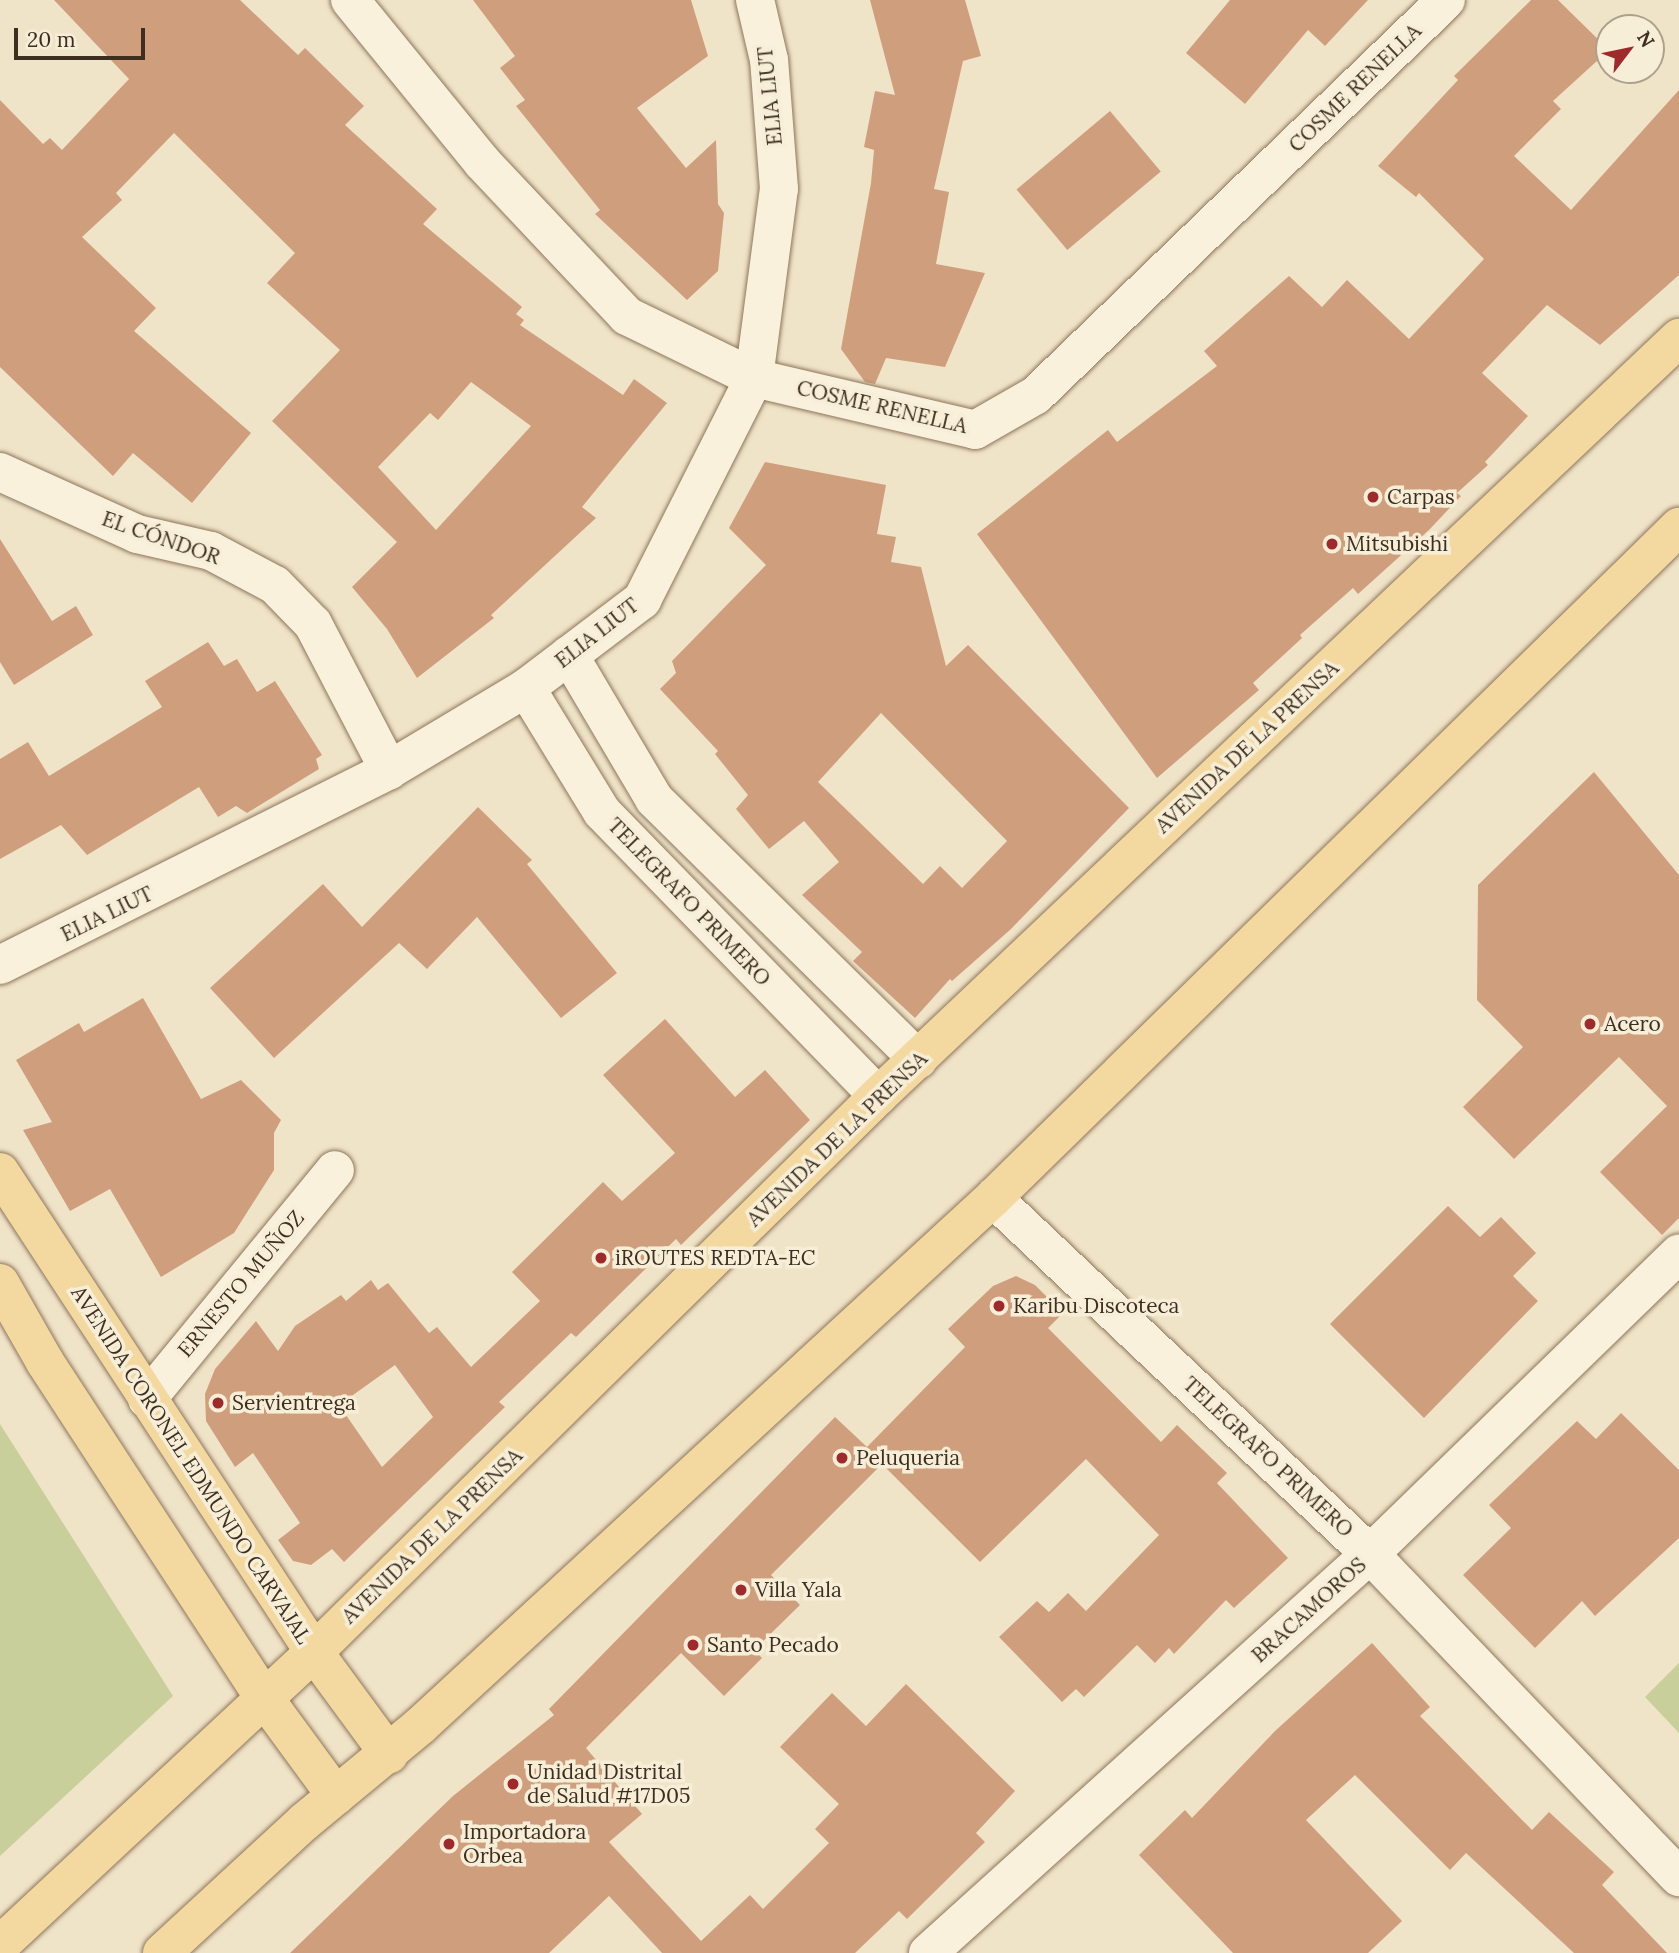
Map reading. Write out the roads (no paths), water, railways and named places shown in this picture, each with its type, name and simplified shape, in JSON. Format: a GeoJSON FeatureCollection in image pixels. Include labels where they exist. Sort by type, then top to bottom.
{"type":"FeatureCollection","features":[{"type":"Feature","properties":{"kind":"main road","name":"AVENIDA DE LA PRENSA"},"geometry":{"type":"LineString","coordinates":[[0,1945],[314,1652],[878,1096],[1679,338]]}},
{"type":"Feature","properties":{"kind":"main road"},"geometry":{"type":"LineString","coordinates":[[162,1953],[336,1796],[389,1754],[993,1198],[1679,527]]}},
{"type":"Feature","properties":{"kind":"main road","name":"AVENIDA CORONEL EDMUNDO CARVAJAL"},"geometry":{"type":"LineString","coordinates":[[0,1172],[314,1652],[389,1754]]}},
{"type":"Feature","properties":{"kind":"main road"},"geometry":{"type":"LineString","coordinates":[[0,1283],[46,1362],[265,1699],[336,1796]]}},
{"type":"Feature","properties":{"kind":"street","name":"COSME RENELLA"},"geometry":{"type":"LineString","coordinates":[[349,0],[482,162],[627,316],[754,378],[975,430],[1036,395],[1446,0]]}},
{"type":"Feature","properties":{"kind":"street","name":"ELIA LIUT"},"geometry":{"type":"LineString","coordinates":[[0,965],[389,770],[526,688],[642,600],[754,378],[779,190],[769,60],[755,0]]}},
{"type":"Feature","properties":{"kind":"street","name":"EL CÓNDOR"},"geometry":{"type":"LineString","coordinates":[[0,472],[137,534],[211,551],[275,585],[313,624],[389,770]]}},
{"type":"Feature","properties":{"kind":"street"},"geometry":{"type":"LineString","coordinates":[[569,655],[654,799],[918,1059]]}},
{"type":"Feature","properties":{"kind":"street","name":"TELEGRAFO PRIMERO"},"geometry":{"type":"LineString","coordinates":[[526,688],[602,812],[878,1096]]}},
{"type":"Feature","properties":{"kind":"street","name":"ERNESTO MUÑOZ"},"geometry":{"type":"LineString","coordinates":[[146,1399],[335,1170]]}},
{"type":"Feature","properties":{"kind":"street","name":"TELEGRAFO PRIMERO"},"geometry":{"type":"LineString","coordinates":[[993,1198],[1370,1554],[1679,1877]]}},
{"type":"Feature","properties":{"kind":"street","name":"BRACAMOROS"},"geometry":{"type":"LineString","coordinates":[[928,1953],[1370,1554],[1679,1255]]}},
{"type":"Feature","properties":{"kind":"place","name":"Carpas"},"geometry":{"type":"Point","coordinates":[1373,497]}},
{"type":"Feature","properties":{"kind":"place","name":"Mitsubishi"},"geometry":{"type":"Point","coordinates":[1332,544]}},
{"type":"Feature","properties":{"kind":"place","name":"Acero"},"geometry":{"type":"Point","coordinates":[1590,1024]}},
{"type":"Feature","properties":{"kind":"place","name":"iROUTES REDTA-EC"},"geometry":{"type":"Point","coordinates":[601,1258]}},
{"type":"Feature","properties":{"kind":"place","name":"Karibu Discoteca"},"geometry":{"type":"Point","coordinates":[999,1306]}},
{"type":"Feature","properties":{"kind":"place","name":"Servientrega"},"geometry":{"type":"Point","coordinates":[218,1403]}},
{"type":"Feature","properties":{"kind":"place","name":"Peluqueria"},"geometry":{"type":"Point","coordinates":[842,1458]}},
{"type":"Feature","properties":{"kind":"place","name":"Villa Yala"},"geometry":{"type":"Point","coordinates":[741,1590]}},
{"type":"Feature","properties":{"kind":"place","name":"Santo Pecado"},"geometry":{"type":"Point","coordinates":[693,1645]}},
{"type":"Feature","properties":{"kind":"place","name":"Unidad Distrital de Salud #17D05"},"geometry":{"type":"Point","coordinates":[513,1784]}},
{"type":"Feature","properties":{"kind":"place","name":"Importadora Orbea"},"geometry":{"type":"Point","coordinates":[449,1844]}}]}
